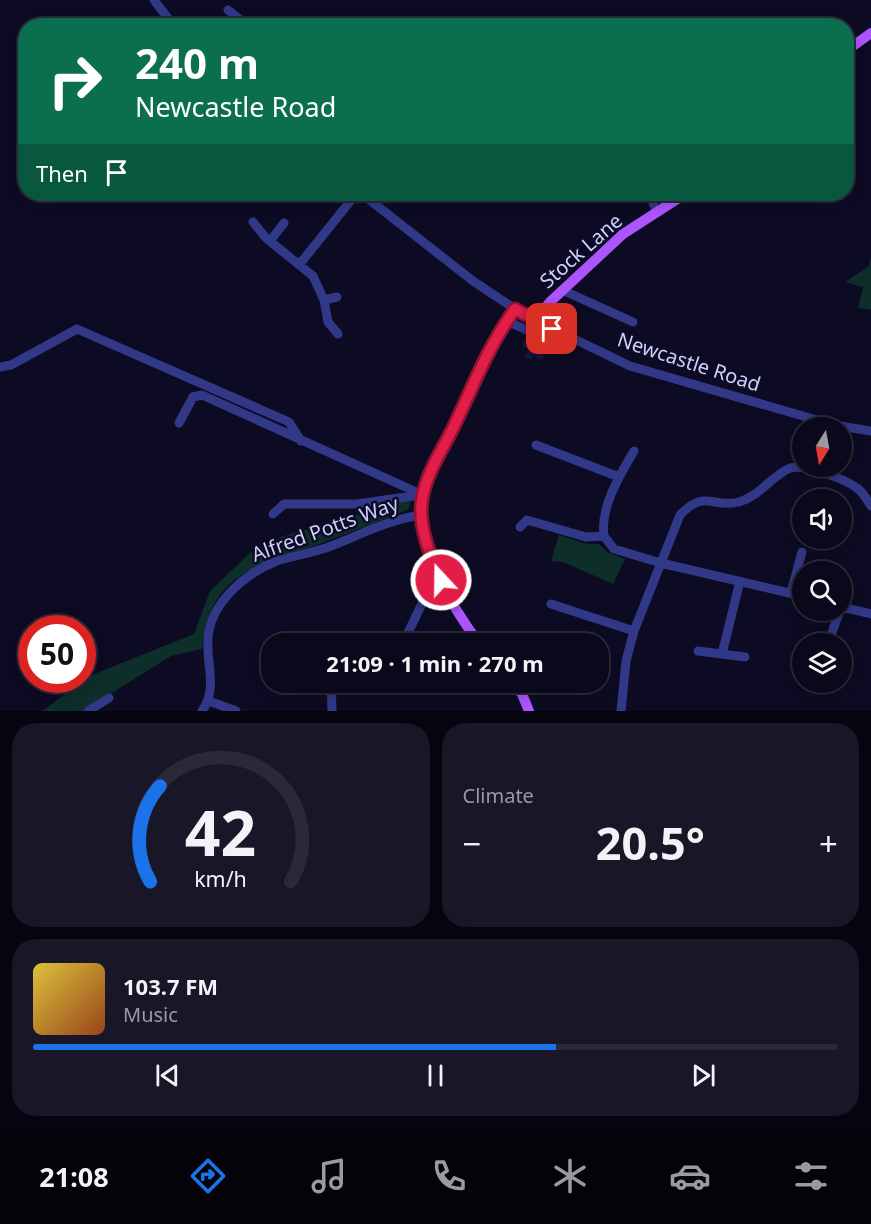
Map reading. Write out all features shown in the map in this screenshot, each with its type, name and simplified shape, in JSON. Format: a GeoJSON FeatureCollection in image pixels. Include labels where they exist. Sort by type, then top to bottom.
{"type":"FeatureCollection","features":[{"type":"Feature","properties":{"kind":"main road"},"geometry":{"type":"LineString","coordinates":[[854,45],[871,33]]}},
{"type":"Feature","properties":{"kind":"main road","name":"Stock Lane"},"geometry":{"type":"LineString","coordinates":[[536,320],[562,290],[622,234],[674,201]]}},
{"type":"Feature","properties":{"kind":"main road"},"geometry":{"type":"LineString","coordinates":[[472,633],[456,612],[429,551],[421,515],[423,495],[433,466],[455,425],[480,366],[515,309]]}},
{"type":"Feature","properties":{"kind":"main road","name":"Newcastle Road"},"geometry":{"type":"LineString","coordinates":[[515,309],[536,320]]}},
{"type":"Feature","properties":{"kind":"main road"},"geometry":{"type":"LineString","coordinates":[[521,693],[529,711]]}},
{"type":"Feature","properties":{"kind":"street"},"geometry":{"type":"LineString","coordinates":[[154,0],[168,18]]}},
{"type":"Feature","properties":{"kind":"street"},"geometry":{"type":"LineString","coordinates":[[228,10],[238,18]]}},
{"type":"Feature","properties":{"kind":"street"},"geometry":{"type":"LineString","coordinates":[[299,265],[350,201]]}},
{"type":"Feature","properties":{"kind":"street","name":"Newcastle Road"},"geometry":{"type":"LineString","coordinates":[[371,201],[473,281],[515,309]]}},
{"type":"Feature","properties":{"kind":"street"},"geometry":{"type":"LineString","coordinates":[[652,201],[657,212]]}},
{"type":"Feature","properties":{"kind":"street"},"geometry":{"type":"LineString","coordinates":[[253,222],[268,240],[317,282],[324,300],[328,322],[338,334]]}},
{"type":"Feature","properties":{"kind":"street"},"geometry":{"type":"LineString","coordinates":[[268,240],[284,223]]}},
{"type":"Feature","properties":{"kind":"street"},"geometry":{"type":"LineString","coordinates":[[562,290],[633,322]]}},
{"type":"Feature","properties":{"kind":"street"},"geometry":{"type":"LineString","coordinates":[[324,300],[337,297]]}},
{"type":"Feature","properties":{"kind":"street","name":"Newcastle Road"},"geometry":{"type":"LineString","coordinates":[[536,320],[630,366],[834,425],[871,431]]}},
{"type":"Feature","properties":{"kind":"street"},"geometry":{"type":"LineString","coordinates":[[507,321],[553,342],[559,332]]}},
{"type":"Feature","properties":{"kind":"street"},"geometry":{"type":"LineString","coordinates":[[0,367],[11,365],[67,332],[77,329],[282,419],[292,426],[301,441]]}},
{"type":"Feature","properties":{"kind":"street"},"geometry":{"type":"LineString","coordinates":[[179,423],[193,397],[202,395],[423,495]]}},
{"type":"Feature","properties":{"kind":"street"},"geometry":{"type":"LineString","coordinates":[[536,446],[619,477]]}},
{"type":"Feature","properties":{"kind":"street"},"geometry":{"type":"LineString","coordinates":[[634,451],[619,477],[603,522],[604,536],[614,549],[661,563],[791,593],[802,552]]}},
{"type":"Feature","properties":{"kind":"street"},"geometry":{"type":"LineString","coordinates":[[621,711],[626,661],[634,631],[680,515],[688,506],[696,501],[706,500],[740,502],[751,497],[789,468],[801,467],[846,481],[859,489],[871,506]]}},
{"type":"Feature","properties":{"kind":"street"},"geometry":{"type":"LineString","coordinates":[[273,514],[284,504],[357,504],[423,495]]}},
{"type":"Feature","properties":{"kind":"street","name":"Alfred Potts Way"},"geometry":{"type":"LineString","coordinates":[[209,701],[212,686],[209,631],[215,614],[236,587],[249,575],[276,562],[325,548],[377,526],[421,515]]}},
{"type":"Feature","properties":{"kind":"street"},"geometry":{"type":"LineString","coordinates":[[520,527],[527,520],[586,537],[604,536]]}},
{"type":"Feature","properties":{"kind":"street"},"geometry":{"type":"LineString","coordinates":[[408,633],[430,587],[441,580]]}},
{"type":"Feature","properties":{"kind":"street"},"geometry":{"type":"LineString","coordinates":[[722,654],[740,581]]}},
{"type":"Feature","properties":{"kind":"street"},"geometry":{"type":"LineString","coordinates":[[551,604],[634,631]]}},
{"type":"Feature","properties":{"kind":"street"},"geometry":{"type":"LineString","coordinates":[[852,611],[871,615]]}},
{"type":"Feature","properties":{"kind":"street"},"geometry":{"type":"LineString","coordinates":[[698,651],[745,657]]}},
{"type":"Feature","properties":{"kind":"street"},"geometry":{"type":"LineString","coordinates":[[331,693],[332,711]]}},
{"type":"Feature","properties":{"kind":"street"},"geometry":{"type":"LineString","coordinates":[[88,711],[109,698]]}},
{"type":"Feature","properties":{"kind":"street"},"geometry":{"type":"LineString","coordinates":[[202,711],[209,701],[236,711]]}},
{"type":"Feature","properties":{"kind":"green space"},"geometry":{"type":"Polygon","coordinates":[[[871,257],[871,310],[858,308],[863,287],[845,282],[869,266],[871,257]]]}},
{"type":"Feature","properties":{"kind":"green space"},"geometry":{"type":"Polygon","coordinates":[[[411,499],[409,509],[276,558],[240,576],[226,588],[214,604],[206,624],[202,649],[171,656],[83,711],[42,711],[67,693],[96,693],[96,673],[194,634],[210,591],[251,552],[281,537],[411,499]]]}},
{"type":"Feature","properties":{"kind":"green space"},"geometry":{"type":"Polygon","coordinates":[[[559,535],[587,544],[599,544],[607,552],[625,559],[613,584],[563,562],[551,561],[559,535]]]}},
{"type":"Feature","properties":{"kind":"building"},"geometry":{"type":"Polygon","coordinates":[[[527,337],[549,347],[542,361],[533,356],[531,360],[525,357],[528,349],[522,346],[527,337]]]}},
{"type":"Feature","properties":{"kind":"route"},"geometry":{"type":"LineString","coordinates":[[441,580],[429,551],[421,515],[421,501],[433,466],[455,425],[480,366],[515,309],[552,329]]}}]}
